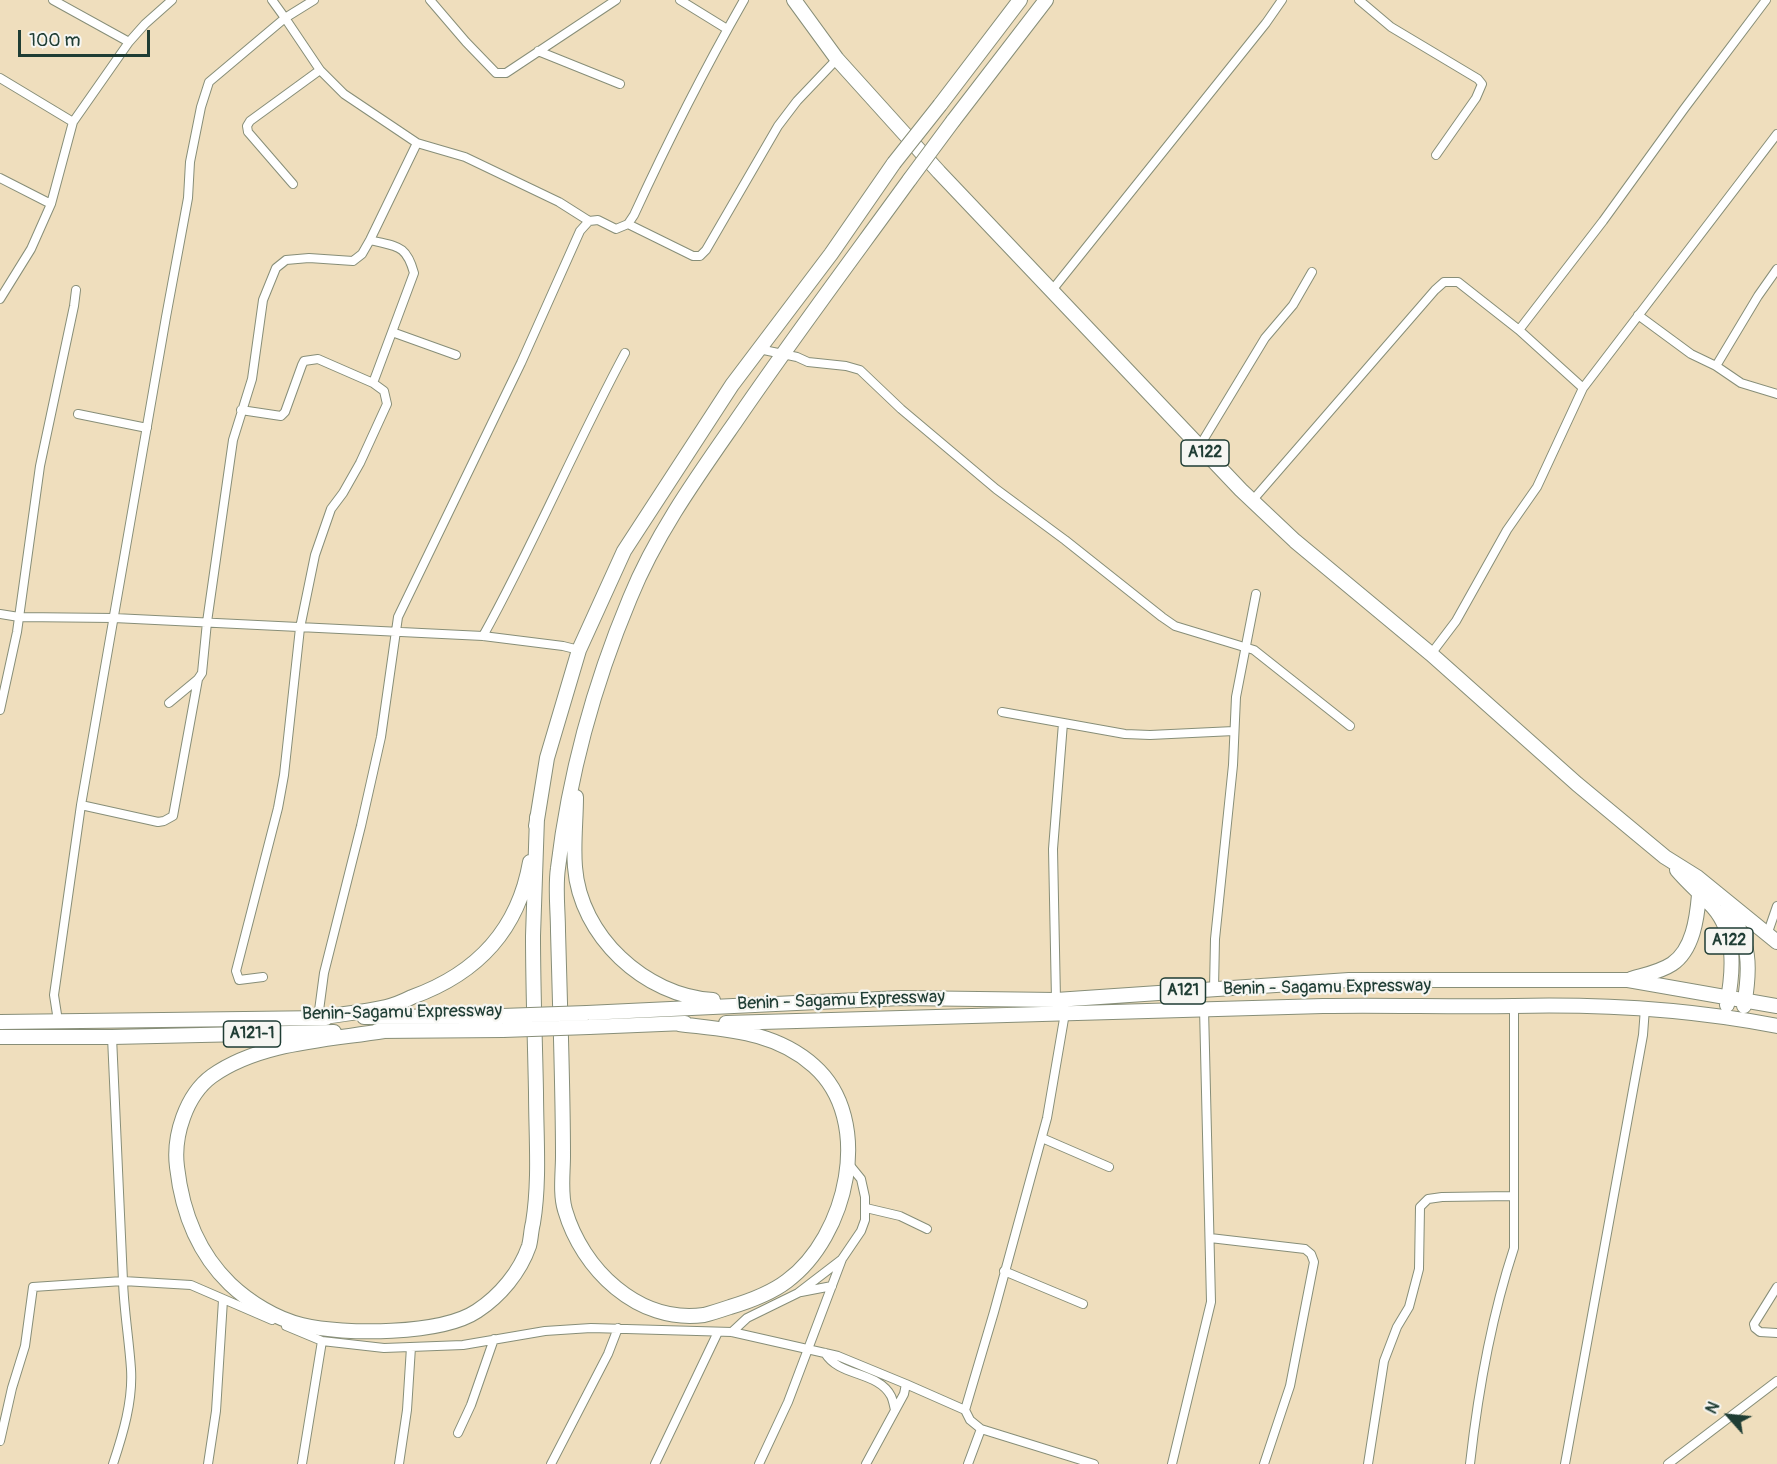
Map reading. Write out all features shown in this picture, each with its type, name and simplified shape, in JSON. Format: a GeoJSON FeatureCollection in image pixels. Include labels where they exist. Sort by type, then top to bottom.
{"type":"FeatureCollection","features":[{"type":"Feature","properties":{"kind":"highway","name":"A122"},"geometry":{"type":"LineString","coordinates":[[794,0],[837,59],[939,172],[1252,501],[1295,541],[1431,654],[1577,784],[1665,857],[1697,877],[1724,900],[1737,922],[1748,957],[1741,1019]]}},
{"type":"Feature","properties":{"kind":"highway"},"geometry":{"type":"LineString","coordinates":[[318,1018],[388,1006],[436,989],[458,976],[488,952],[518,905],[528,869],[547,758],[579,650],[624,551],[732,385],[831,254],[894,164],[1020,0]]}},
{"type":"Feature","properties":{"kind":"highway"},"geometry":{"type":"LineString","coordinates":[[679,1023],[753,1033],[784,1044],[814,1066],[827,1081],[839,1102],[846,1127],[848,1163],[837,1214],[824,1239],[808,1260],[789,1280],[760,1297],[702,1315],[665,1313],[624,1296],[593,1267],[582,1251],[563,1206],[557,873],[577,759],[597,688],[630,598],[662,532],[708,460],[910,179],[1046,0]]}},
{"type":"Feature","properties":{"kind":"highway"},"geometry":{"type":"LineString","coordinates":[[577,759],[575,868],[583,902],[591,920],[604,938],[627,965],[644,978],[665,989],[699,999],[782,1004]]}},
{"type":"Feature","properties":{"kind":"highway"},"geometry":{"type":"LineString","coordinates":[[384,1031],[262,1051],[211,1077],[199,1088],[182,1120],[177,1143],[177,1170],[186,1215],[197,1240],[213,1265],[232,1286],[280,1317],[302,1325],[349,1331],[418,1328],[457,1321],[477,1311],[510,1281],[529,1246],[537,1196],[533,939],[537,817]]}},
{"type":"Feature","properties":{"kind":"highway","name":"A122"},"geometry":{"type":"LineString","coordinates":[[1665,857],[1714,909],[1727,934],[1732,952],[1729,997],[1725,1016]]}},
{"type":"Feature","properties":{"kind":"highway"},"geometry":{"type":"LineString","coordinates":[[1628,980],[1671,965],[1682,955],[1692,935],[1700,895]]}},
{"type":"Feature","properties":{"kind":"highway"},"geometry":{"type":"LineString","coordinates":[[1724,900],[1772,938]]}},
{"type":"Feature","properties":{"kind":"highway","name":"A121"},"geometry":{"type":"LineString","coordinates":[[503,1023],[588,1020],[782,1004],[925,997],[1056,1000],[1214,988],[1395,979],[1628,980],[1777,1006]]}},
{"type":"Feature","properties":{"kind":"highway","name":"Benin - Sagamu Expressway"},"geometry":{"type":"LineString","coordinates":[[588,1020],[679,1023],[1204,1008],[1397,1005],[1645,1008],[1725,1016],[1777,1026]]}},
{"type":"Feature","properties":{"kind":"highway","name":"A121-1"},"geometry":{"type":"LineString","coordinates":[[0,1022],[318,1018],[503,1023]]}},
{"type":"Feature","properties":{"kind":"highway","name":"Benin-Sagamu Expressway"},"geometry":{"type":"LineString","coordinates":[[0,1037],[384,1031],[503,1023]]}},
{"type":"Feature","properties":{"kind":"street"},"geometry":{"type":"LineString","coordinates":[[53,0],[129,42]]}},
{"type":"Feature","properties":{"kind":"street"},"geometry":{"type":"LineString","coordinates":[[0,299],[3,285],[31,249],[51,204],[73,122],[129,42],[172,0]]}},
{"type":"Feature","properties":{"kind":"street"},"geometry":{"type":"LineString","coordinates":[[272,0],[320,70],[344,94],[417,143],[465,157],[559,202],[590,221]]}},
{"type":"Feature","properties":{"kind":"street"},"geometry":{"type":"LineString","coordinates":[[57,1021],[54,995],[81,805],[188,198],[190,162],[201,107],[209,82],[285,18],[314,0]]}},
{"type":"Feature","properties":{"kind":"street"},"geometry":{"type":"LineString","coordinates":[[430,0],[496,73],[506,73],[616,0]]}},
{"type":"Feature","properties":{"kind":"street"},"geometry":{"type":"LineString","coordinates":[[680,0],[727,29]]}},
{"type":"Feature","properties":{"kind":"street"},"geometry":{"type":"LineString","coordinates":[[318,1018],[324,973],[381,737],[398,617],[521,363],[580,231],[590,221],[598,220],[616,229],[628,224],[706,66],[744,0]]}},
{"type":"Feature","properties":{"kind":"street"},"geometry":{"type":"LineString","coordinates":[[1053,290],[1282,0]]}},
{"type":"Feature","properties":{"kind":"street"},"geometry":{"type":"LineString","coordinates":[[1359,0],[1391,27],[1478,79],[1482,84],[1476,98],[1436,155]]}},
{"type":"Feature","properties":{"kind":"street"},"geometry":{"type":"LineString","coordinates":[[1519,330],[1767,0]]}},
{"type":"Feature","properties":{"kind":"street"},"geometry":{"type":"LineString","coordinates":[[538,51],[620,84]]}},
{"type":"Feature","properties":{"kind":"street"},"geometry":{"type":"LineString","coordinates":[[628,224],[693,256],[700,256],[706,250],[778,126],[797,101],[837,59]]}},
{"type":"Feature","properties":{"kind":"street"},"geometry":{"type":"LineString","coordinates":[[293,184],[248,132],[247,126],[250,121],[320,70]]}},
{"type":"Feature","properties":{"kind":"street"},"geometry":{"type":"LineString","coordinates":[[0,78],[73,122]]}},
{"type":"Feature","properties":{"kind":"street"},"geometry":{"type":"LineString","coordinates":[[1431,654],[1456,621],[1506,530],[1537,487],[1583,388],[1777,134]]}},
{"type":"Feature","properties":{"kind":"street"},"geometry":{"type":"LineString","coordinates":[[81,805],[158,822],[173,816],[198,679],[203,666],[207,622],[233,440],[252,379],[263,300],[276,268],[286,260],[309,258],[353,261],[362,254],[417,143]]}},
{"type":"Feature","properties":{"kind":"street"},"geometry":{"type":"LineString","coordinates":[[0,178],[51,204]]}},
{"type":"Feature","properties":{"kind":"street"},"geometry":{"type":"LineString","coordinates":[[370,240],[400,248],[410,258],[414,273],[373,383]]}},
{"type":"Feature","properties":{"kind":"street"},"geometry":{"type":"LineString","coordinates":[[1716,366],[1777,269]]}},
{"type":"Feature","properties":{"kind":"street"},"geometry":{"type":"LineString","coordinates":[[1199,447],[1258,348],[1293,305],[1312,272]]}},
{"type":"Feature","properties":{"kind":"street"},"geometry":{"type":"LineString","coordinates":[[1252,501],[1444,282],[1458,282],[1519,330],[1583,388]]}},
{"type":"Feature","properties":{"kind":"street"},"geometry":{"type":"LineString","coordinates":[[0,710],[19,617],[39,466],[76,290]]}},
{"type":"Feature","properties":{"kind":"street"},"geometry":{"type":"LineString","coordinates":[[1638,315],[1691,354],[1716,366],[1741,383],[1777,394]]}},
{"type":"Feature","properties":{"kind":"street"},"geometry":{"type":"LineString","coordinates":[[392,332],[456,355]]}},
{"type":"Feature","properties":{"kind":"street"},"geometry":{"type":"LineString","coordinates":[[759,349],[808,362],[846,366],[860,370],[901,409],[996,489],[1162,617],[1176,626],[1254,650],[1350,726]]}},
{"type":"Feature","properties":{"kind":"street"},"geometry":{"type":"LineString","coordinates":[[483,636],[503,600],[587,424],[624,353]]}},
{"type":"Feature","properties":{"kind":"street"},"geometry":{"type":"LineString","coordinates":[[241,410],[281,416],[285,412],[304,361],[318,359],[373,383],[384,392],[387,398],[384,413],[360,463],[331,510],[315,555],[300,628],[284,775],[278,808],[236,971],[239,980],[263,976]]}},
{"type":"Feature","properties":{"kind":"street"},"geometry":{"type":"LineString","coordinates":[[78,414],[147,428]]}},
{"type":"Feature","properties":{"kind":"street"},"geometry":{"type":"LineString","coordinates":[[1214,988],[1215,939],[1233,765],[1236,697],[1256,594]]}},
{"type":"Feature","properties":{"kind":"street"},"geometry":{"type":"LineString","coordinates":[[0,614],[19,617],[114,618],[483,636],[579,650]]}},
{"type":"Feature","properties":{"kind":"street"},"geometry":{"type":"LineString","coordinates":[[169,703],[198,679]]}},
{"type":"Feature","properties":{"kind":"street"},"geometry":{"type":"LineString","coordinates":[[1002,712],[1133,734],[1234,731]]}},
{"type":"Feature","properties":{"kind":"street"},"geometry":{"type":"LineString","coordinates":[[1056,1000],[1053,849],[1063,723]]}},
{"type":"Feature","properties":{"kind":"street"},"geometry":{"type":"LineString","coordinates":[[1772,938],[1777,906]]}},
{"type":"Feature","properties":{"kind":"street"},"geometry":{"type":"LineString","coordinates":[[1470,1464],[1489,1342],[1502,1284],[1514,1248],[1514,1006]]}},
{"type":"Feature","properties":{"kind":"street"},"geometry":{"type":"LineString","coordinates":[[1172,1464],[1211,1302],[1204,1008]]}},
{"type":"Feature","properties":{"kind":"street"},"geometry":{"type":"LineString","coordinates":[[1565,1464],[1643,1035],[1645,1008]]}},
{"type":"Feature","properties":{"kind":"street"},"geometry":{"type":"LineString","coordinates":[[965,1410],[1042,1138],[1055,1080],[1065,1013]]}},
{"type":"Feature","properties":{"kind":"street"},"geometry":{"type":"LineString","coordinates":[[112,1037],[124,1315],[131,1369],[130,1403],[113,1464]]}},
{"type":"Feature","properties":{"kind":"street"},"geometry":{"type":"LineString","coordinates":[[1042,1138],[1109,1167]]}},
{"type":"Feature","properties":{"kind":"street"},"geometry":{"type":"LineString","coordinates":[[759,1464],[788,1402],[842,1259],[861,1231],[865,1220],[866,1208],[861,1179],[848,1163]]}},
{"type":"Feature","properties":{"kind":"street"},"geometry":{"type":"LineString","coordinates":[[1368,1464],[1384,1361],[1397,1327],[1409,1307],[1419,1269],[1420,1207],[1428,1199],[1442,1197],[1513,1196]]}},
{"type":"Feature","properties":{"kind":"street"},"geometry":{"type":"LineString","coordinates":[[866,1208],[900,1216],[927,1229]]}},
{"type":"Feature","properties":{"kind":"street"},"geometry":{"type":"LineString","coordinates":[[1210,1238],[1305,1249],[1311,1254],[1314,1262],[1290,1386],[1264,1464]]}},
{"type":"Feature","properties":{"kind":"street"},"geometry":{"type":"LineString","coordinates":[[732,1332],[747,1318],[798,1293],[842,1259]]}},
{"type":"Feature","properties":{"kind":"street"},"geometry":{"type":"LineString","coordinates":[[1004,1271],[1083,1304]]}},
{"type":"Feature","properties":{"kind":"street"},"geometry":{"type":"LineString","coordinates":[[0,1441],[12,1388],[25,1346],[33,1287],[123,1281],[191,1285],[322,1341],[384,1348],[463,1344],[545,1331],[618,1328],[732,1332],[838,1356],[965,1410],[970,1420],[981,1429],[1079,1462],[1094,1464]]}},
{"type":"Feature","properties":{"kind":"street"},"geometry":{"type":"LineString","coordinates":[[798,1293],[832,1286]]}},
{"type":"Feature","properties":{"kind":"street"},"geometry":{"type":"LineString","coordinates":[[1777,1287],[1754,1324],[1760,1332],[1777,1334]]}},
{"type":"Feature","properties":{"kind":"street"},"geometry":{"type":"LineString","coordinates":[[208,1464],[216,1411],[223,1300]]}},
{"type":"Feature","properties":{"kind":"street"},"geometry":{"type":"LineString","coordinates":[[551,1464],[608,1353],[618,1328]]}},
{"type":"Feature","properties":{"kind":"street"},"geometry":{"type":"LineString","coordinates":[[655,1464],[718,1332]]}},
{"type":"Feature","properties":{"kind":"street"},"geometry":{"type":"LineString","coordinates":[[458,1433],[471,1405],[494,1339]]}},
{"type":"Feature","properties":{"kind":"street"},"geometry":{"type":"LineString","coordinates":[[302,1464],[322,1341]]}},
{"type":"Feature","properties":{"kind":"street"},"geometry":{"type":"LineString","coordinates":[[399,1464],[407,1410],[411,1347]]}},
{"type":"Feature","properties":{"kind":"street"},"geometry":{"type":"LineString","coordinates":[[825,1353],[830,1362],[837,1366],[878,1383],[891,1395],[895,1410]]}},
{"type":"Feature","properties":{"kind":"street"},"geometry":{"type":"LineString","coordinates":[[1668,1464],[1777,1381]]}},
{"type":"Feature","properties":{"kind":"street"},"geometry":{"type":"LineString","coordinates":[[866,1464],[904,1394],[906,1384]]}},
{"type":"Feature","properties":{"kind":"street"},"geometry":{"type":"LineString","coordinates":[[968,1464],[981,1429]]}}]}
